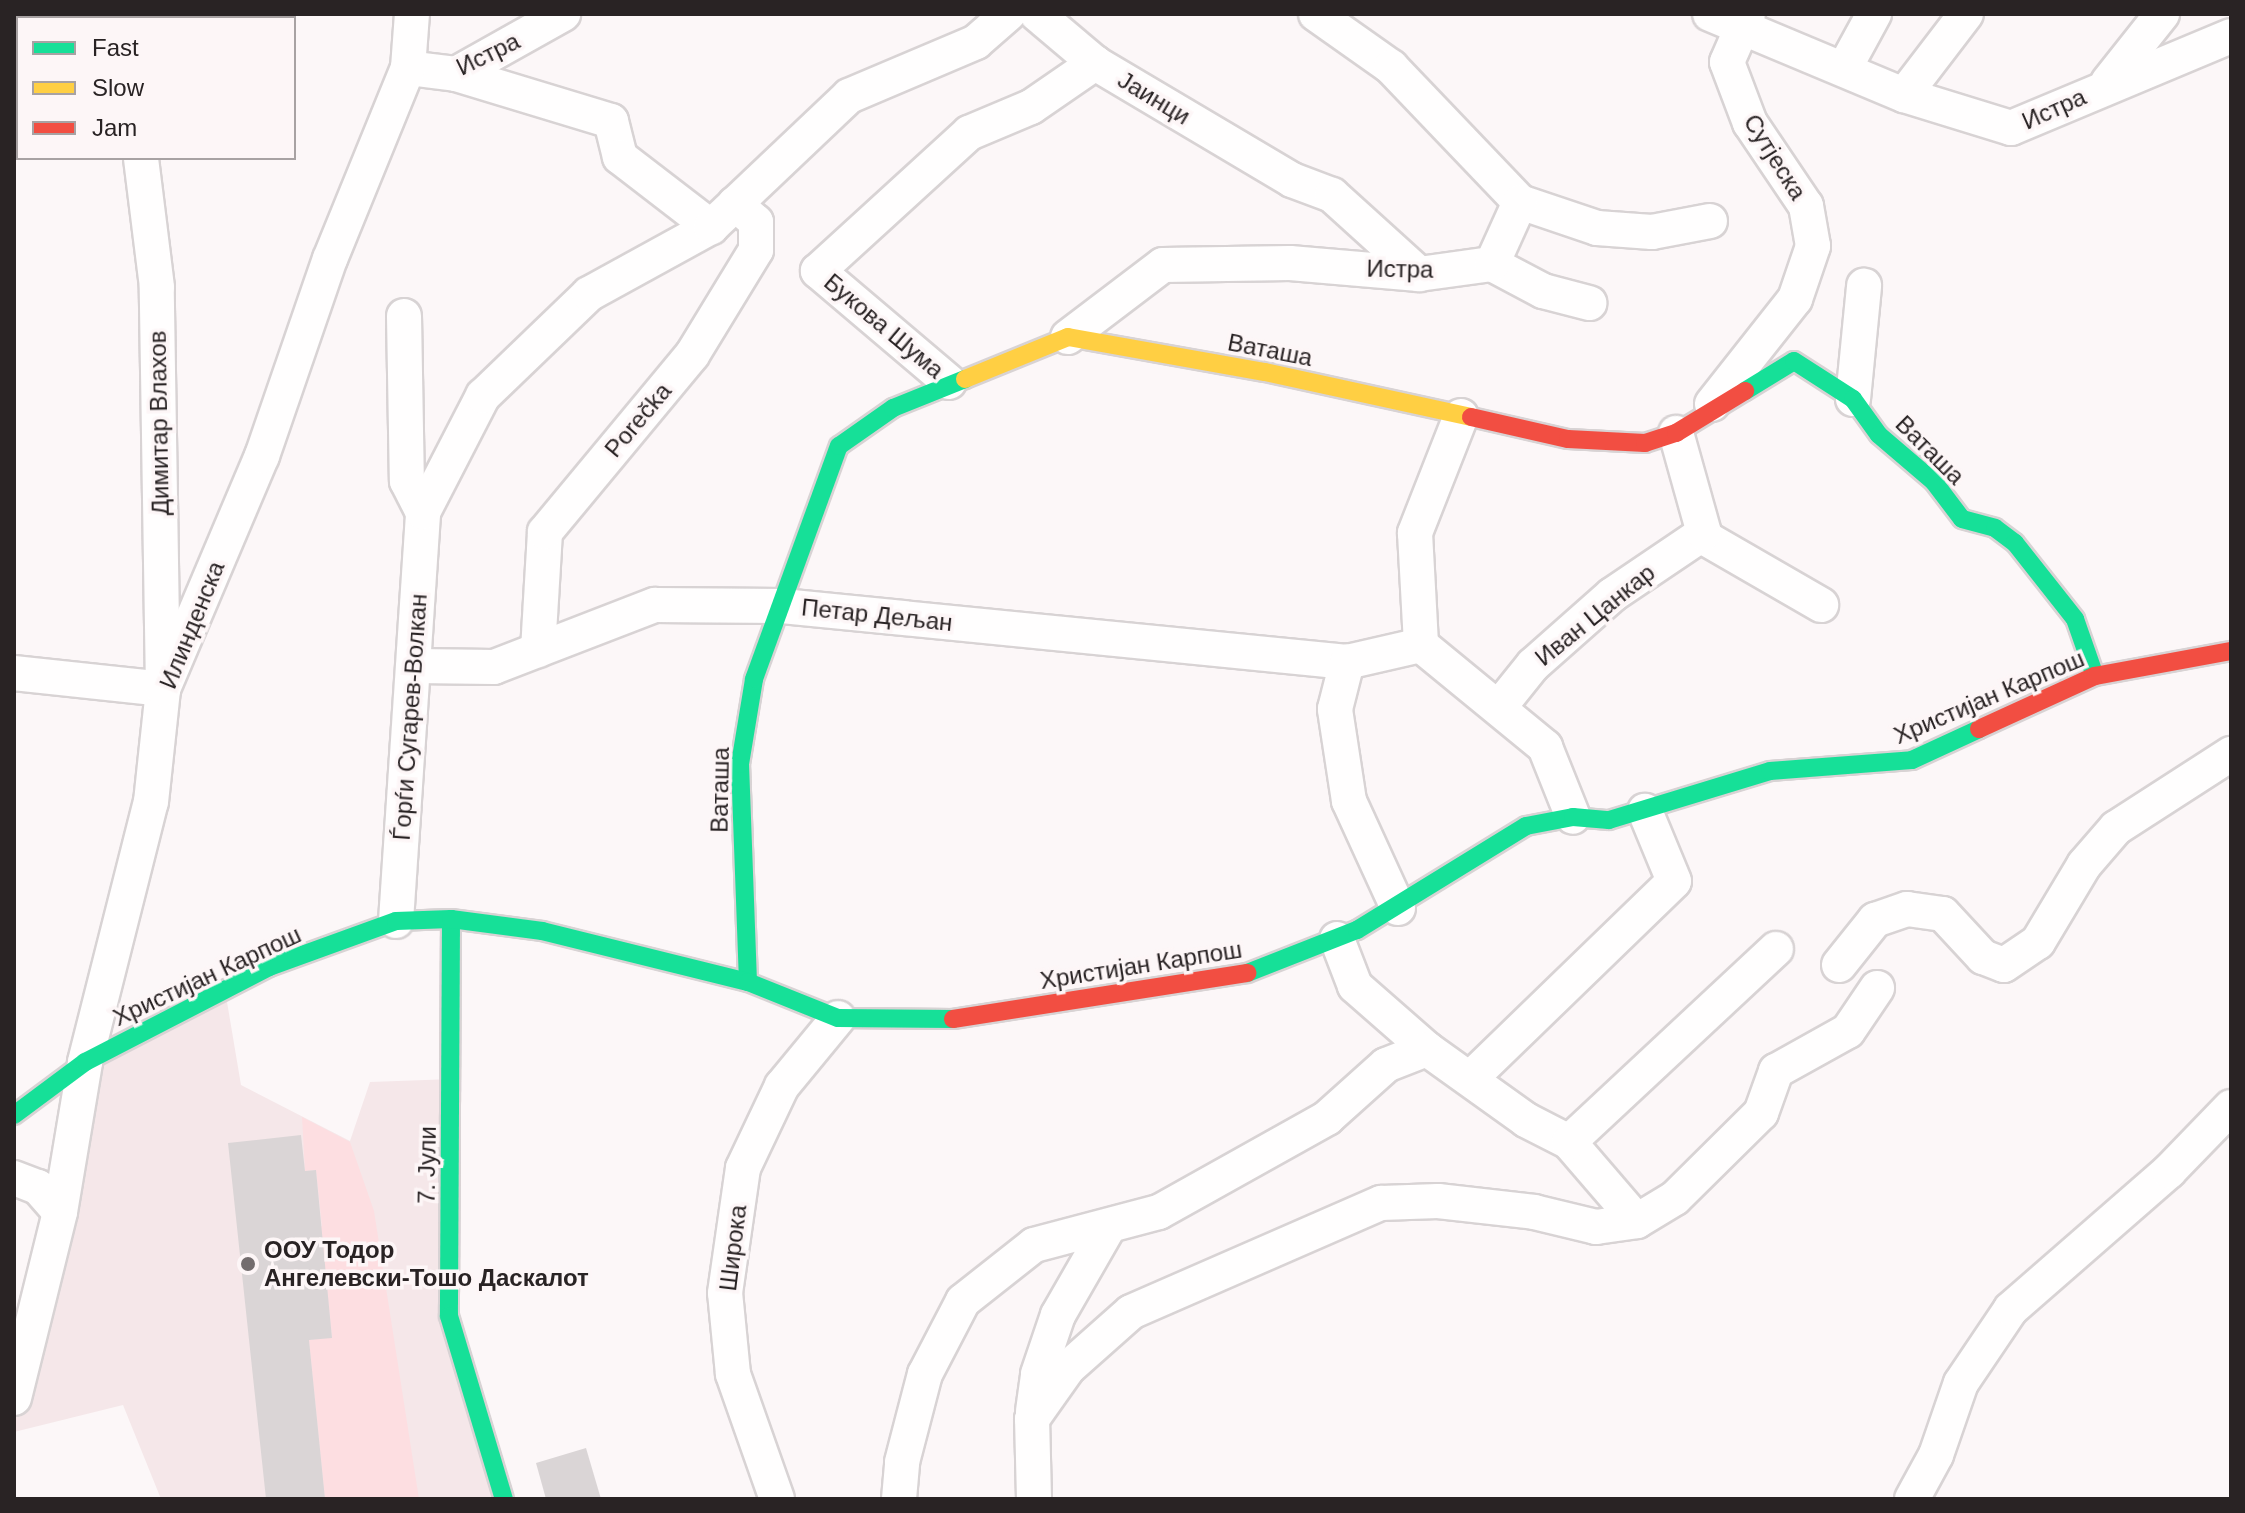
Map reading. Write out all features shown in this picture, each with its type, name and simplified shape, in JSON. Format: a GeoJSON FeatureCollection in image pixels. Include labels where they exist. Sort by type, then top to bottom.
{"type":"FeatureCollection","features":[{"type":"Feature","properties":{"kind":"street","name":"Илинденска"},"geometry":{"type":"LineString","coordinates":[[14,1398],[60,1212],[85,1062],[151,802],[163,689],[262,456],[330,259],[408,68],[412,14]]}},
{"type":"Feature","properties":{"kind":"street","name":"Истра"},"geometry":{"type":"LineString","coordinates":[[408,68],[456,74],[563,14]]}},
{"type":"Feature","properties":{"kind":"street","name":"Ѓорѓи Сугарев-Волкан"},"geometry":{"type":"LineString","coordinates":[[396,921],[416,666],[423,512],[483,396],[589,294],[723,215],[849,96],[976,42],[1008,14]]}},
{"type":"Feature","properties":{"kind":"street"},"geometry":{"type":"LineString","coordinates":[[1037,14],[1095,63]]}},
{"type":"Feature","properties":{"kind":"street"},"geometry":{"type":"LineString","coordinates":[[1316,14],[1391,67],[1520,202],[1597,228],[1652,232],[1710,221]]}},
{"type":"Feature","properties":{"kind":"street"},"geometry":{"type":"LineString","coordinates":[[1844,69],[1874,14]]}},
{"type":"Feature","properties":{"kind":"street"},"geometry":{"type":"LineString","coordinates":[[1904,95],[1966,14]]}},
{"type":"Feature","properties":{"kind":"street"},"geometry":{"type":"LineString","coordinates":[[2106,85],[2162,14]]}},
{"type":"Feature","properties":{"kind":"street","name":"Истра"},"geometry":{"type":"LineString","coordinates":[[1727,62],[1733,18],[1904,95],[2011,128],[2106,85],[2231,36]]}},
{"type":"Feature","properties":{"kind":"street","name":"Сутјеска"},"geometry":{"type":"LineString","coordinates":[[1705,413],[1795,299],[1813,246],[1806,206],[1750,123],[1727,62]]}},
{"type":"Feature","properties":{"kind":"street","name":"Јаинци"},"geometry":{"type":"LineString","coordinates":[[818,271],[969,133],[1031,107],[1095,63],[1292,180],[1332,195],[1419,274]]}},
{"type":"Feature","properties":{"kind":"street"},"geometry":{"type":"LineString","coordinates":[[456,74],[611,121],[620,157],[723,215]]}},
{"type":"Feature","properties":{"kind":"street","name":"Димитар Влахов"},"geometry":{"type":"LineString","coordinates":[[141,160],[157,287],[163,689]]}},
{"type":"Feature","properties":{"kind":"street"},"geometry":{"type":"LineString","coordinates":[[1520,202],[1492,264],[1543,291],[1589,303]]}},
{"type":"Feature","properties":{"kind":"street","name":"Porečka"},"geometry":{"type":"LineString","coordinates":[[538,650],[545,532],[692,355],[756,250],[756,222],[723,215]]}},
{"type":"Feature","properties":{"kind":"street","name":"Истра"},"geometry":{"type":"LineString","coordinates":[[1068,337],[1163,265],[1290,263],[1419,274],[1492,264]]}},
{"type":"Feature","properties":{"kind":"street","name":"Букова Шума"},"geometry":{"type":"LineString","coordinates":[[818,271],[949,382]]}},
{"type":"Feature","properties":{"kind":"street"},"geometry":{"type":"LineString","coordinates":[[1853,399],[1864,286]]}},
{"type":"Feature","properties":{"kind":"street","name":"Ѓорѓи Сугарев-Волкан"},"geometry":{"type":"LineString","coordinates":[[404,316],[407,481],[423,512]]}},
{"type":"Feature","properties":{"kind":"street","name":"Ваташа"},"geometry":{"type":"LineString","coordinates":[[748,982],[740,764],[754,679],[839,446],[893,408],[949,382],[1068,337],[1265,372],[1568,439],[1645,443],[1676,433],[1794,361],[1853,399],[1879,435],[1934,482],[1962,519],[1995,528],[2015,543],[2075,619],[2095,676]]}},
{"type":"Feature","properties":{"kind":"street"},"geometry":{"type":"LineString","coordinates":[[1461,416],[1415,533],[1421,645],[1500,706],[1545,747],[1573,817]]}},
{"type":"Feature","properties":{"kind":"street"},"geometry":{"type":"LineString","coordinates":[[1676,433],[1704,533],[1700,535],[1821,605]]}},
{"type":"Feature","properties":{"kind":"street","name":"Иван Цанкар"},"geometry":{"type":"LineString","coordinates":[[1500,706],[1533,665],[1612,595],[1700,535]]}},
{"type":"Feature","properties":{"kind":"street","name":"Петар Дељан"},"geometry":{"type":"LineString","coordinates":[[416,666],[494,667],[655,605],[782,606],[1347,662],[1421,645]]}},
{"type":"Feature","properties":{"kind":"street","name":"Христијан Карпош"},"geometry":{"type":"LineString","coordinates":[[14,1115],[85,1062],[269,967],[396,921],[451,919],[542,931],[748,982],[838,1018],[912,1022],[977,1017],[1133,988],[1207,983],[1273,967],[1337,939],[1398,908],[1526,826],[1573,817],[1609,820],[1770,771],[1912,760],[2095,676],[2231,651]]}},
{"type":"Feature","properties":{"kind":"street"},"geometry":{"type":"LineString","coordinates":[[1347,662],[1335,709],[1349,801],[1398,908]]}},
{"type":"Feature","properties":{"kind":"street"},"geometry":{"type":"LineString","coordinates":[[14,673],[163,689]]}},
{"type":"Feature","properties":{"kind":"street"},"geometry":{"type":"LineString","coordinates":[[1839,965],[1875,920],[1907,909],[1943,914],[1983,957],[2004,965],[2038,942],[2084,865],[2116,828],[2231,754]]}},
{"type":"Feature","properties":{"kind":"street"},"geometry":{"type":"LineString","coordinates":[[1472,1077],[1674,881],[1645,811]]}},
{"type":"Feature","properties":{"kind":"street","name":"7. Јули"},"geometry":{"type":"LineString","coordinates":[[451,919],[449,1316],[504,1499]]}},
{"type":"Feature","properties":{"kind":"street"},"geometry":{"type":"LineString","coordinates":[[1337,939],[1355,986],[1427,1049],[1472,1077],[1526,1120],[1569,1142],[1637,1221]]}},
{"type":"Feature","properties":{"kind":"street"},"geometry":{"type":"LineString","coordinates":[[1569,1142],[1776,949]]}},
{"type":"Feature","properties":{"kind":"street"},"geometry":{"type":"LineString","coordinates":[[1032,1419],[1068,1368],[1131,1312],[1381,1203],[1438,1201],[1521,1210],[1596,1227],[1637,1221],[1675,1198],[1761,1113],[1776,1071],[1848,1031],[1877,988]]}},
{"type":"Feature","properties":{"kind":"street","name":"Широка"},"geometry":{"type":"LineString","coordinates":[[777,1499],[733,1374],[725,1293],[743,1168],[782,1086],[838,1018]]}},
{"type":"Feature","properties":{"kind":"street"},"geometry":{"type":"LineString","coordinates":[[899,1499],[902,1462],[925,1374],[963,1301],[1034,1245],[1108,1228],[1159,1212],[1327,1118],[1386,1065],[1427,1049]]}},
{"type":"Feature","properties":{"kind":"street"},"geometry":{"type":"LineString","coordinates":[[1912,1499],[1936,1455],[1961,1383],[2011,1309],[2169,1171],[2231,1107]]}},
{"type":"Feature","properties":{"kind":"street"},"geometry":{"type":"LineString","coordinates":[[14,1178],[38,1187],[60,1212]]}},
{"type":"Feature","properties":{"kind":"street"},"geometry":{"type":"LineString","coordinates":[[1034,1499],[1032,1419],[1038,1374],[1058,1315],[1108,1228]]}},
{"type":"Feature","properties":{"kind":"shaded area","name":"ООУ Тодор Ангелевски-Тошо Даскалот"},"geometry":{"type":"Polygon","coordinates":[[[225,990],[241,1085],[350,1141],[370,1082],[453,1079],[449,1316],[504,1499],[161,1499],[123,1405],[14,1432],[14,1398],[85,1062],[225,990]]]}},
{"type":"Feature","properties":{"kind":"shaded area"},"geometry":{"type":"Polygon","coordinates":[[[302,1117],[350,1142],[374,1211],[419,1499],[325,1499],[309,1340],[332,1337],[324,1260],[311,1228],[322,1226],[316,1170],[305,1171],[302,1117]]]}},
{"type":"Feature","properties":{"kind":"building"},"geometry":{"type":"Polygon","coordinates":[[[301,1135],[305,1171],[316,1170],[332,1338],[309,1340],[325,1499],[266,1499],[228,1143],[301,1135]]]}},
{"type":"Feature","properties":{"kind":"building"},"geometry":{"type":"Polygon","coordinates":[[[586,1448],[601,1499],[546,1499],[536,1463],[586,1448]]]}},
{"type":"Feature","properties":{"kind":"traffic: fast"},"geometry":{"type":"LineString","coordinates":[[1745,391],[1794,361],[1853,399],[1879,435],[1934,482],[1962,519],[1995,528],[2015,543],[2075,619],[2095,676]]}},
{"type":"Feature","properties":{"kind":"traffic: fast"},"geometry":{"type":"LineString","coordinates":[[748,982],[740,764],[754,679],[839,446],[893,408],[965,379]]}},
{"type":"Feature","properties":{"kind":"traffic: fast"},"geometry":{"type":"LineString","coordinates":[[1247,973],[1357,930],[1526,826],[1573,817],[1609,820],[1770,771],[1912,760],[1979,729]]}},
{"type":"Feature","properties":{"kind":"traffic: fast"},"geometry":{"type":"LineString","coordinates":[[451,919],[449,1316],[504,1499]]}},
{"type":"Feature","properties":{"kind":"traffic: fast"},"geometry":{"type":"LineString","coordinates":[[14,1115],[85,1062],[269,967],[396,921],[451,919],[542,931],[748,982],[838,1018],[953,1019]]}},
{"type":"Feature","properties":{"kind":"traffic: slow"},"geometry":{"type":"LineString","coordinates":[[965,379],[1068,337],[1265,372],[1471,417]]}},
{"type":"Feature","properties":{"kind":"traffic: jam"},"geometry":{"type":"LineString","coordinates":[[1471,417],[1568,439],[1645,443],[1676,433],[1745,391]]}},
{"type":"Feature","properties":{"kind":"traffic: jam"},"geometry":{"type":"LineString","coordinates":[[1979,729],[2095,676],[2231,651]]}},
{"type":"Feature","properties":{"kind":"traffic: jam"},"geometry":{"type":"LineString","coordinates":[[953,1019],[1247,973]]}},
{"type":"Feature","properties":{"kind":"place","name":"ООУ Тодор Ангелевски-Тошо Даскалот"},"geometry":{"type":"Point","coordinates":[248,1264]}}]}
